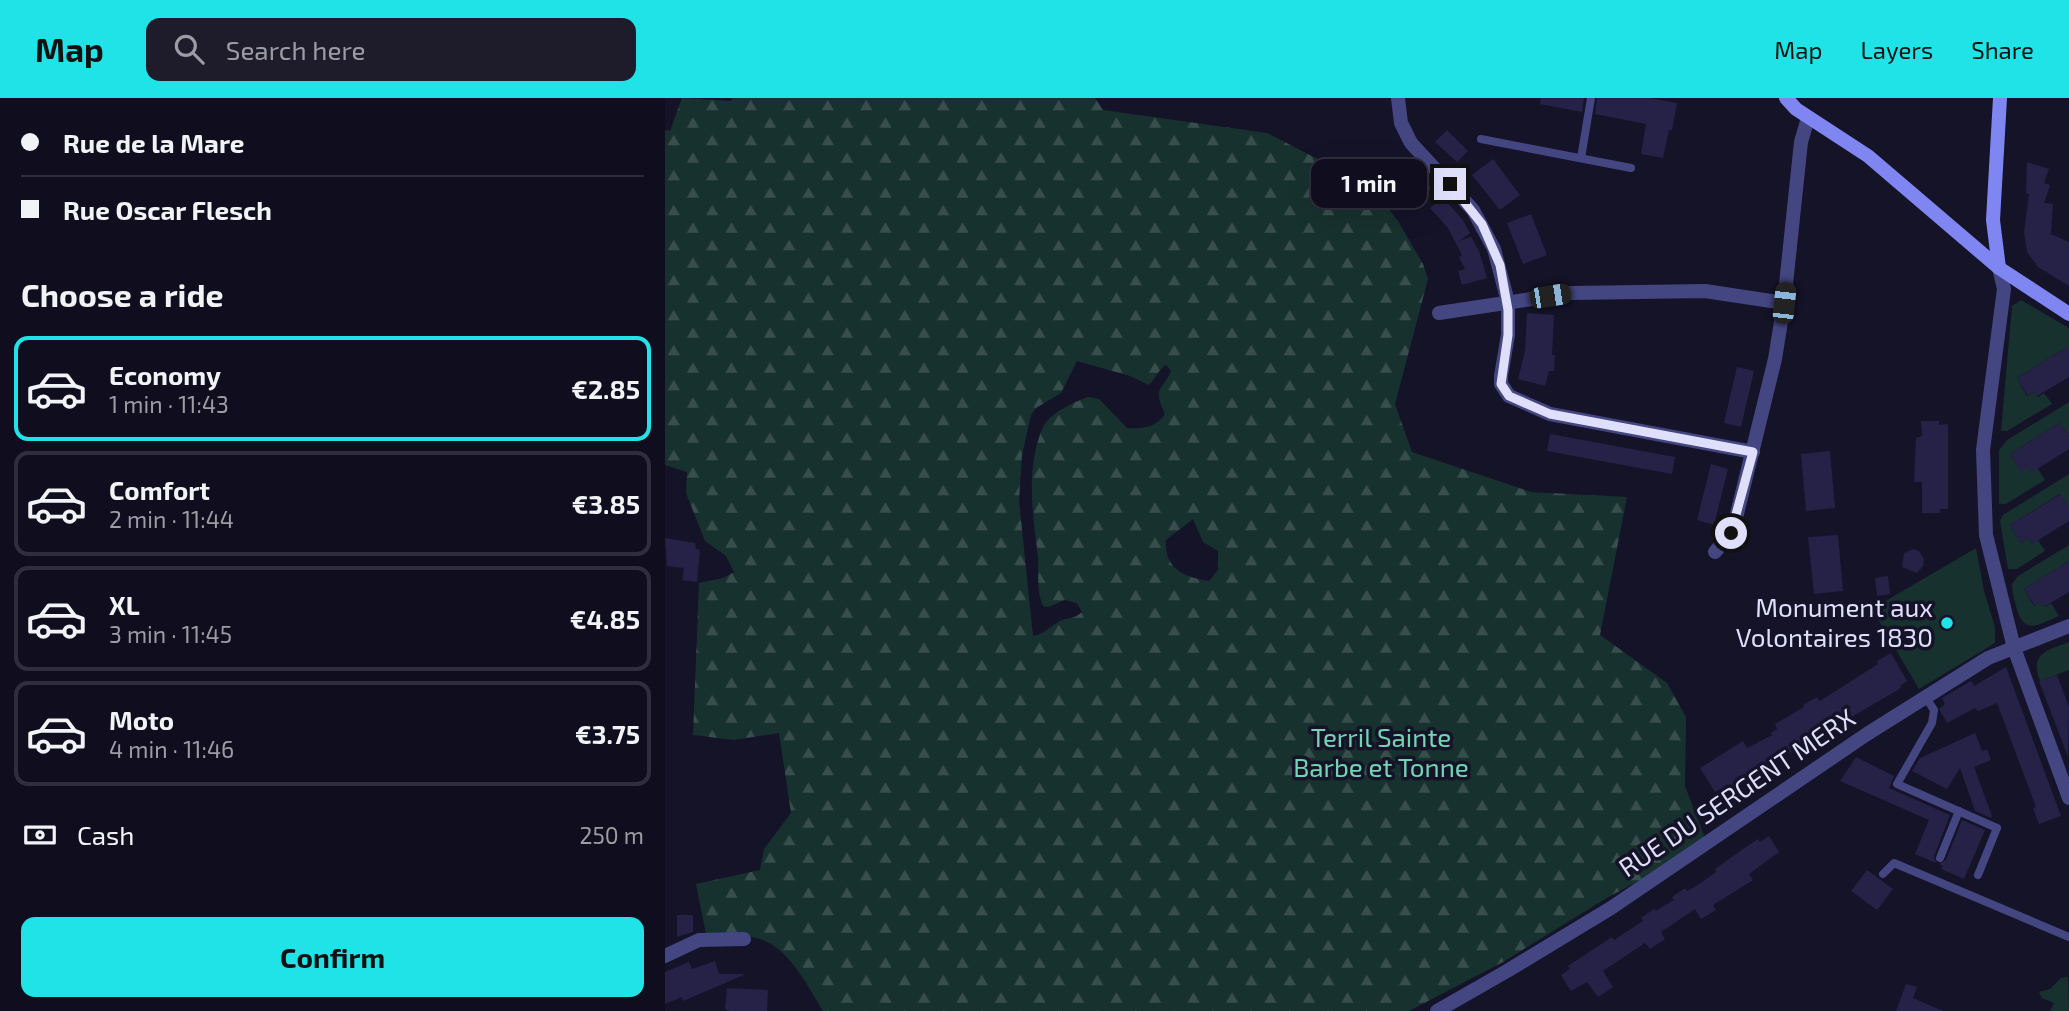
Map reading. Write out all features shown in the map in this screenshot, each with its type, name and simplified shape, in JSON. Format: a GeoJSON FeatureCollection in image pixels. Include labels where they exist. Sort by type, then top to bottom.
{"type":"FeatureCollection","features":[{"type":"Feature","properties":{"kind":"street"},"geometry":{"type":"LineString","coordinates":[[1398,98],[1401,123],[1411,143],[1461,196],[1482,224],[1500,265],[1508,302],[1508,335],[1500,376],[1501,384],[1509,396],[1550,414],[1753,452]]}},
{"type":"Feature","properties":{"kind":"street"},"geometry":{"type":"LineString","coordinates":[[1786,98],[1795,109],[1868,156],[1999,268],[2069,314]]}},
{"type":"Feature","properties":{"kind":"street"},"geometry":{"type":"LineString","coordinates":[[2000,98],[1993,220],[2004,289],[1983,450],[1985,519],[2014,648],[2069,798]]}},
{"type":"Feature","properties":{"kind":"street"},"geometry":{"type":"LineString","coordinates":[[1715,552],[1731,533],[1735,522],[1775,359],[1784,303],[1803,129],[1808,118]]}},
{"type":"Feature","properties":{"kind":"street"},"geometry":{"type":"LineString","coordinates":[[1439,313],[1571,292],[1705,291],[1784,303]]}},
{"type":"Feature","properties":{"kind":"street","name":"RUE DU SERGENT MERX"},"geometry":{"type":"LineString","coordinates":[[1437,1011],[1611,908],[1867,734],[1988,659],[2069,626]]}},
{"type":"Feature","properties":{"kind":"street"},"geometry":{"type":"LineString","coordinates":[[665,956],[699,940],[744,939]]}},
{"type":"Feature","properties":{"kind":"lane"},"geometry":{"type":"LineString","coordinates":[[1581,158],[1591,98]]}},
{"type":"Feature","properties":{"kind":"lane"},"geometry":{"type":"LineString","coordinates":[[1481,139],[1630,168]]}},
{"type":"Feature","properties":{"kind":"lane"},"geometry":{"type":"LineString","coordinates":[[1926,698],[1934,710],[1932,723],[1897,784],[1997,828],[1978,874]]}},
{"type":"Feature","properties":{"kind":"lane"},"geometry":{"type":"LineString","coordinates":[[1940,858],[1959,811]]}},
{"type":"Feature","properties":{"kind":"lane"},"geometry":{"type":"LineString","coordinates":[[1883,874],[1894,863],[2069,937]]}},
{"type":"Feature","properties":{"kind":"green space","name":"Terril Sainte Barbe et Tonne"},"geometry":{"type":"Polygon","coordinates":[[[682,98],[731,101],[732,98],[1095,98],[1103,110],[1267,133],[1370,186],[1398,221],[1423,264],[1428,279],[1395,404],[1412,452],[1531,492],[1627,497],[1600,635],[1667,683],[1686,717],[1685,786],[1707,844],[1605,899],[1503,962],[1409,1011],[823,1011],[798,971],[774,946],[751,937],[706,934],[696,884],[760,870],[764,849],[791,813],[779,733],[734,740],[693,735],[699,583],[723,578],[734,572],[726,556],[705,541],[686,493],[687,472],[665,465],[665,130],[670,131],[682,98]],[[1077,361],[1061,393],[1036,408],[1031,415],[1022,455],[1019,500],[1033,636],[1082,612],[1077,603],[1065,600],[1048,607],[1043,606],[1039,594],[1032,475],[1037,443],[1043,427],[1069,405],[1088,397],[1099,399],[1127,428],[1148,427],[1165,414],[1159,394],[1171,371],[1166,365],[1149,385],[1130,376],[1077,361]],[[1193,519],[1166,540],[1168,558],[1183,574],[1209,581],[1218,570],[1218,551],[1203,542],[1193,519]]]}},
{"type":"Feature","properties":{"kind":"green space"},"geometry":{"type":"Polygon","coordinates":[[[2021,300],[2069,328],[2069,350],[2067,347],[2017,378],[2027,396],[2034,392],[2038,397],[2044,393],[2052,404],[2007,431],[2001,431],[2012,306],[2021,300]]]}},
{"type":"Feature","properties":{"kind":"green space"},"geometry":{"type":"Polygon","coordinates":[[[2069,402],[2069,437],[2060,423],[2010,454],[2021,471],[2027,467],[2038,469],[2045,480],[2006,504],[1999,504],[1999,450],[2007,440],[2069,402]]]}},
{"type":"Feature","properties":{"kind":"green space"},"geometry":{"type":"Polygon","coordinates":[[[2069,474],[2069,508],[2060,494],[2010,525],[2021,543],[2028,538],[2032,544],[2038,540],[2045,551],[2017,569],[2008,569],[2000,521],[2003,515],[2069,474]]]}},
{"type":"Feature","properties":{"kind":"green space"},"geometry":{"type":"Polygon","coordinates":[[[2069,545],[2069,561],[2024,589],[2034,606],[2041,602],[2045,607],[2051,603],[2059,616],[2038,625],[2027,625],[2019,615],[2012,584],[2018,576],[2069,545]]]}},
{"type":"Feature","properties":{"kind":"green space"},"geometry":{"type":"Polygon","coordinates":[[[1976,548],[1984,591],[1995,627],[1995,643],[1919,689],[1872,609],[1976,548]]]}},
{"type":"Feature","properties":{"kind":"green space"},"geometry":{"type":"Polygon","coordinates":[[[2069,642],[2069,670],[2040,681],[2037,672],[2039,658],[2048,650],[2069,642]]]}},
{"type":"Feature","properties":{"kind":"green space"},"geometry":{"type":"Polygon","coordinates":[[[2068,977],[2069,1011],[2050,1011],[2054,1003],[2042,998],[2039,992],[2050,989],[2061,978],[2068,977]]]}},
{"type":"Feature","properties":{"kind":"building"},"geometry":{"type":"Polygon","coordinates":[[[1541,98],[1584,98],[1582,112],[1540,104],[1541,98]]]}},
{"type":"Feature","properties":{"kind":"building"},"geometry":{"type":"Polygon","coordinates":[[[1597,98],[1649,98],[1677,103],[1663,158],[1641,154],[1646,124],[1595,114],[1597,98]]]}},
{"type":"Feature","properties":{"kind":"building"},"geometry":{"type":"Polygon","coordinates":[[[1447,130],[1468,151],[1457,162],[1435,142],[1447,130]]]}},
{"type":"Feature","properties":{"kind":"building"},"geometry":{"type":"Polygon","coordinates":[[[1402,158],[1432,188],[1421,200],[1391,169],[1402,158]]]}},
{"type":"Feature","properties":{"kind":"building"},"geometry":{"type":"Polygon","coordinates":[[[1493,159],[1520,195],[1500,210],[1472,175],[1493,159]]]}},
{"type":"Feature","properties":{"kind":"building"},"geometry":{"type":"Polygon","coordinates":[[[2027,162],[2049,169],[2044,183],[2050,185],[2044,203],[2053,204],[2051,234],[2069,242],[2069,286],[2038,267],[2027,252],[2024,232],[2029,194],[2026,194],[2027,162]]]}},
{"type":"Feature","properties":{"kind":"building"},"geometry":{"type":"Polygon","coordinates":[[[1443,198],[1462,219],[1470,233],[1459,241],[1471,237],[1479,251],[1487,278],[1462,285],[1458,271],[1465,269],[1459,257],[1462,255],[1448,228],[1430,208],[1443,198]]]}},
{"type":"Feature","properties":{"kind":"building"},"geometry":{"type":"Polygon","coordinates":[[[1531,214],[1547,255],[1523,264],[1507,223],[1531,214]]]}},
{"type":"Feature","properties":{"kind":"building"},"geometry":{"type":"Polygon","coordinates":[[[1527,313],[1554,315],[1554,371],[1549,371],[1545,386],[1518,379],[1525,351],[1527,313]]]}},
{"type":"Feature","properties":{"kind":"building"},"geometry":{"type":"Polygon","coordinates":[[[2069,346],[2069,377],[2037,396],[2034,392],[2028,396],[2017,378],[2069,346]]]}},
{"type":"Feature","properties":{"kind":"building"},"geometry":{"type":"Polygon","coordinates":[[[1737,367],[1754,371],[1741,427],[1724,423],[1737,367]]]}},
{"type":"Feature","properties":{"kind":"building"},"geometry":{"type":"Polygon","coordinates":[[[1921,421],[1948,424],[1948,509],[1940,509],[1940,513],[1922,513],[1922,482],[1914,482],[1916,438],[1922,436],[1921,421]]]}},
{"type":"Feature","properties":{"kind":"building"},"geometry":{"type":"Polygon","coordinates":[[[2060,423],[2069,437],[2069,449],[2031,473],[2027,467],[2021,472],[2010,454],[2060,423]]]}},
{"type":"Feature","properties":{"kind":"building"},"geometry":{"type":"Polygon","coordinates":[[[1550,434],[1675,457],[1672,474],[1547,451],[1550,434]]]}},
{"type":"Feature","properties":{"kind":"building"},"geometry":{"type":"Polygon","coordinates":[[[1830,451],[1835,508],[1806,511],[1801,454],[1830,451]]]}},
{"type":"Feature","properties":{"kind":"building"},"geometry":{"type":"Polygon","coordinates":[[[1711,464],[1728,469],[1714,525],[1697,520],[1711,464]]]}},
{"type":"Feature","properties":{"kind":"building"},"geometry":{"type":"Polygon","coordinates":[[[2061,494],[2069,508],[2069,521],[2032,544],[2028,538],[2021,543],[2010,525],[2061,494]]]}},
{"type":"Feature","properties":{"kind":"building"},"geometry":{"type":"Polygon","coordinates":[[[1838,535],[1843,591],[1814,594],[1808,537],[1838,535]]]}},
{"type":"Feature","properties":{"kind":"building"},"geometry":{"type":"Polygon","coordinates":[[[665,538],[695,543],[696,549],[700,550],[697,582],[682,580],[684,568],[667,566],[665,538]]]}},
{"type":"Feature","properties":{"kind":"building"},"geometry":{"type":"Polygon","coordinates":[[[1913,549],[1919,551],[1924,559],[1923,566],[1917,573],[1902,567],[1904,553],[1913,549]]]}},
{"type":"Feature","properties":{"kind":"building"},"geometry":{"type":"Polygon","coordinates":[[[2069,561],[2069,592],[2044,607],[2041,602],[2035,606],[2024,589],[2069,561]]]}},
{"type":"Feature","properties":{"kind":"building"},"geometry":{"type":"Polygon","coordinates":[[[1888,576],[1890,594],[1877,596],[1875,578],[1888,576]]]}},
{"type":"Feature","properties":{"kind":"building"},"geometry":{"type":"Polygon","coordinates":[[[1891,653],[1907,681],[1901,688],[1850,718],[1848,714],[1826,729],[1827,732],[1776,761],[1775,759],[1752,771],[1753,774],[1721,793],[1719,790],[1715,792],[1700,768],[1743,741],[1747,748],[1772,735],[1777,729],[1775,724],[1817,697],[1820,701],[1891,653]]]}},
{"type":"Feature","properties":{"kind":"building"},"geometry":{"type":"Polygon","coordinates":[[[2006,667],[2061,816],[2039,824],[2033,808],[2036,807],[1997,703],[1978,711],[1975,708],[1947,723],[1940,711],[1945,704],[1942,698],[1971,681],[1974,686],[2006,667]]]}},
{"type":"Feature","properties":{"kind":"building"},"geometry":{"type":"Polygon","coordinates":[[[2057,675],[2069,707],[2068,757],[2039,681],[2057,675]]]}},
{"type":"Feature","properties":{"kind":"building"},"geometry":{"type":"Polygon","coordinates":[[[1975,733],[1982,751],[1987,749],[1991,760],[1974,767],[1991,818],[1975,811],[1960,768],[1947,789],[1912,771],[1920,758],[1975,733]]]}},
{"type":"Feature","properties":{"kind":"building"},"geometry":{"type":"Polygon","coordinates":[[[1856,757],[1894,776],[1889,788],[1950,815],[1934,856],[1936,863],[1915,854],[1929,820],[1840,781],[1856,757]]]}},
{"type":"Feature","properties":{"kind":"building"},"geometry":{"type":"Polygon","coordinates":[[[1962,820],[1985,830],[1964,879],[1941,869],[1943,866],[1939,864],[1946,860],[1962,820]]]}},
{"type":"Feature","properties":{"kind":"building"},"geometry":{"type":"Polygon","coordinates":[[[1769,836],[1779,852],[1749,874],[1753,880],[1713,905],[1716,910],[1701,919],[1695,909],[1661,932],[1665,939],[1650,949],[1645,943],[1603,971],[1613,987],[1598,997],[1587,982],[1571,991],[1561,975],[1570,969],[1568,966],[1612,937],[1614,940],[1643,921],[1641,918],[1674,900],[1672,897],[1685,888],[1687,891],[1696,886],[1758,839],[1760,842],[1769,836]]]}},
{"type":"Feature","properties":{"kind":"building"},"geometry":{"type":"Polygon","coordinates":[[[1867,870],[1893,889],[1877,910],[1851,891],[1867,870]]]}},
{"type":"Feature","properties":{"kind":"building"},"geometry":{"type":"Polygon","coordinates":[[[677,915],[693,915],[693,932],[677,937],[677,915]]]}},
{"type":"Feature","properties":{"kind":"building"},"geometry":{"type":"Polygon","coordinates":[[[715,961],[719,974],[746,974],[683,1001],[682,997],[665,1004],[665,972],[689,962],[692,969],[715,961]]]}},
{"type":"Feature","properties":{"kind":"building"},"geometry":{"type":"Polygon","coordinates":[[[1906,984],[1917,987],[1913,998],[1943,1011],[1896,1011],[1906,984]]]}},
{"type":"Feature","properties":{"kind":"building"},"geometry":{"type":"Polygon","coordinates":[[[727,988],[768,990],[767,1011],[725,1009],[727,988]]]}},
{"type":"Feature","properties":{"kind":"place","name":"Monument aux Volontaires 1830"},"geometry":{"type":"Point","coordinates":[1947,623]}},
{"type":"Feature","properties":{"kind":"route"},"geometry":{"type":"LineString","coordinates":[[1450,184],[1482,224],[1500,265],[1508,302],[1508,335],[1500,376],[1504,391],[1515,400],[1550,414],[1753,452],[1731,533]]}}]}
